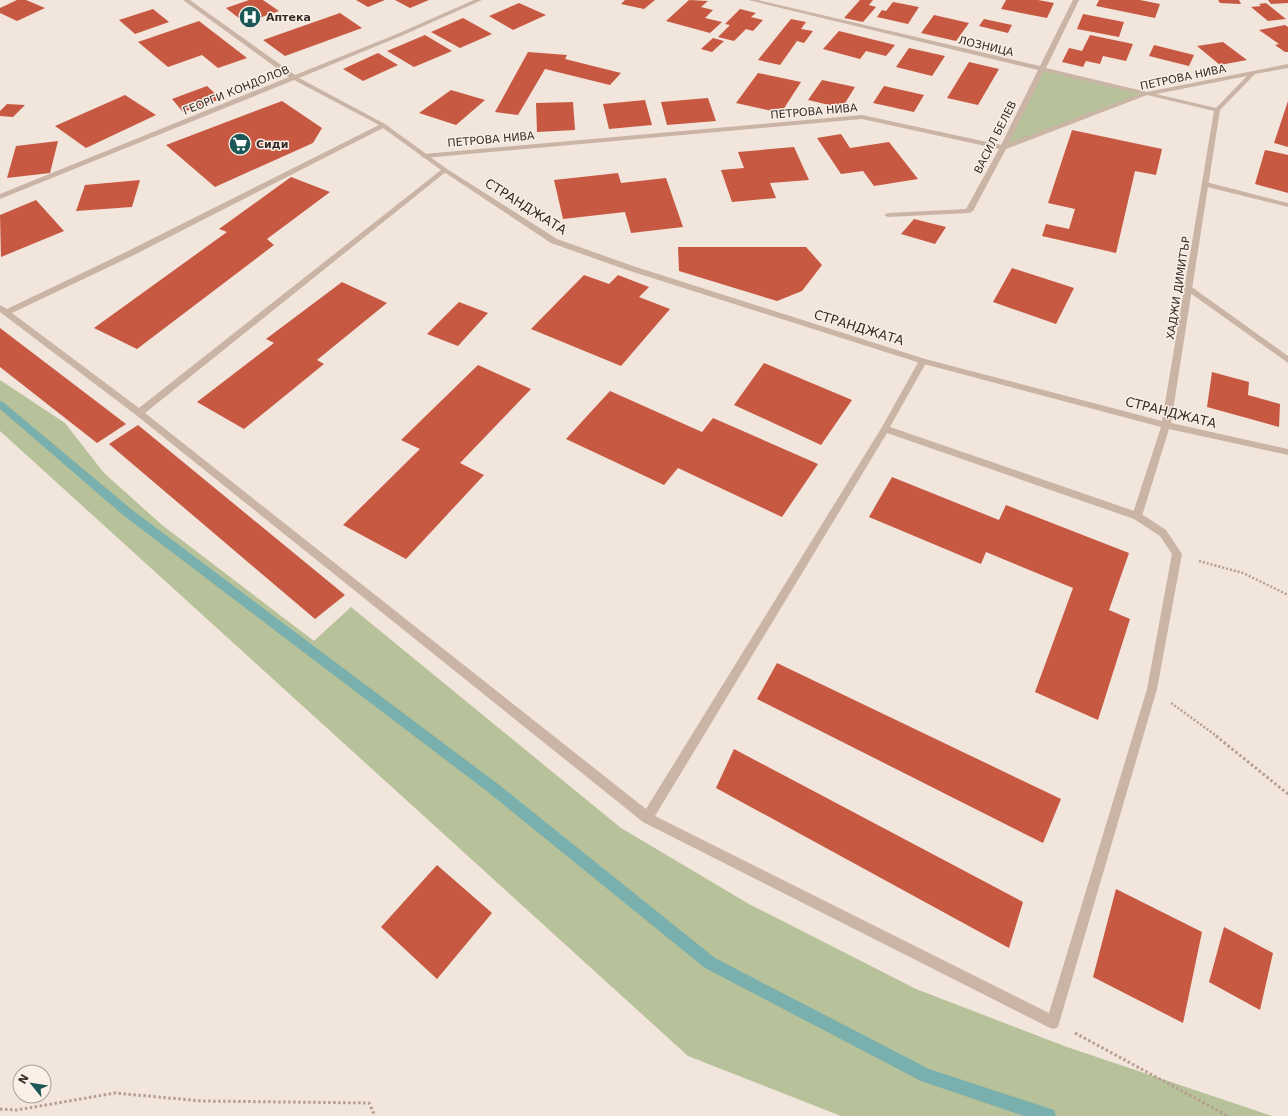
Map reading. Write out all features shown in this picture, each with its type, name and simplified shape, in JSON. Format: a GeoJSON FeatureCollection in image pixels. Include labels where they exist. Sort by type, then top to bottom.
{"type":"FeatureCollection","features":[{"type":"Feature","properties":{"kind":"street","name":"ПЕТРОВА НИВА"},"geometry":{"type":"LineString","coordinates":[[186,0],[293,77],[383,125],[445,170]]}},
{"type":"Feature","properties":{"kind":"street","name":"ГЕОРГИ КОНДОЛОВ"},"geometry":{"type":"LineString","coordinates":[[0,197],[399,35],[479,0]]}},
{"type":"Feature","properties":{"kind":"street","name":"ЛОЗНИЦА"},"geometry":{"type":"LineString","coordinates":[[751,0],[1216,110]]}},
{"type":"Feature","properties":{"kind":"street","name":"ВАСИЛ БЕЛЕВ"},"geometry":{"type":"LineString","coordinates":[[888,215],[969,211],[1003,148],[1076,0]]}},
{"type":"Feature","properties":{"kind":"street","name":"ПЕТРОВА НИВА"},"geometry":{"type":"LineString","coordinates":[[424,156],[862,117],[1003,148],[1145,94],[1288,66]]}},
{"type":"Feature","properties":{"kind":"street"},"geometry":{"type":"LineString","coordinates":[[1216,110],[1253,73]]}},
{"type":"Feature","properties":{"kind":"street","name":"ХАДЖИ ДИМИТЪР"},"geometry":{"type":"LineString","coordinates":[[1137,516],[1166,425],[1206,184],[1216,110]]}},
{"type":"Feature","properties":{"kind":"street"},"geometry":{"type":"LineString","coordinates":[[383,125],[129,254],[3,310],[139,413],[647,818],[1053,1022],[1152,689],[1177,554],[1163,533],[1137,516],[885,429]]}},
{"type":"Feature","properties":{"kind":"street"},"geometry":{"type":"LineString","coordinates":[[139,413],[445,170]]}},
{"type":"Feature","properties":{"kind":"street","name":"СТРАНДЖАТА"},"geometry":{"type":"LineString","coordinates":[[445,170],[554,241],[630,268],[923,360],[1166,425],[1288,452]]}},
{"type":"Feature","properties":{"kind":"street"},"geometry":{"type":"LineString","coordinates":[[1206,184],[1288,205]]}},
{"type":"Feature","properties":{"kind":"street"},"geometry":{"type":"LineString","coordinates":[[1189,288],[1288,360]]}},
{"type":"Feature","properties":{"kind":"street"},"geometry":{"type":"LineString","coordinates":[[647,818],[885,429],[923,360]]}},
{"type":"Feature","properties":{"kind":"path"},"geometry":{"type":"LineString","coordinates":[[1177,554],[1243,573],[1288,595]]}},
{"type":"Feature","properties":{"kind":"path"},"geometry":{"type":"LineString","coordinates":[[1152,689],[1222,740],[1288,794]]}},
{"type":"Feature","properties":{"kind":"path"},"geometry":{"type":"LineString","coordinates":[[1053,1022],[1228,1116]]}},
{"type":"Feature","properties":{"kind":"path"},"geometry":{"type":"LineString","coordinates":[[0,1109],[17,1110],[115,1093],[202,1101],[368,1103],[375,1116]]}},
{"type":"Feature","properties":{"kind":"green space"},"geometry":{"type":"Polygon","coordinates":[[[1042,69],[1145,94],[1003,148],[1042,69]]]}},
{"type":"Feature","properties":{"kind":"green space"},"geometry":{"type":"Polygon","coordinates":[[[0,380],[65,423],[104,473],[162,525],[314,641],[351,607],[621,828],[749,904],[916,989],[1067,1047],[1272,1116],[841,1116],[688,1056],[0,431],[0,380]]]}},
{"type":"Feature","properties":{"kind":"building"},"geometry":{"type":"Polygon","coordinates":[[[17,0],[26,0],[45,8],[17,21],[0,13],[0,8],[17,0]]]}},
{"type":"Feature","properties":{"kind":"building","name":"Аптека"},"geometry":{"type":"Polygon","coordinates":[[[249,0],[263,0],[279,11],[245,23],[226,8],[249,0]]]}},
{"type":"Feature","properties":{"kind":"building"},"geometry":{"type":"Polygon","coordinates":[[[356,0],[385,0],[368,7],[356,0]]]}},
{"type":"Feature","properties":{"kind":"building"},"geometry":{"type":"Polygon","coordinates":[[[395,0],[429,0],[410,8],[395,0]]]}},
{"type":"Feature","properties":{"kind":"building"},"geometry":{"type":"Polygon","coordinates":[[[625,0],[655,0],[644,9],[621,4],[625,0]]]}},
{"type":"Feature","properties":{"kind":"building"},"geometry":{"type":"Polygon","coordinates":[[[689,0],[708,1],[701,7],[713,10],[705,18],[722,22],[710,33],[666,21],[689,0]]]}},
{"type":"Feature","properties":{"kind":"building"},"geometry":{"type":"Polygon","coordinates":[[[860,0],[873,0],[869,5],[876,7],[863,22],[844,18],[860,0]]]}},
{"type":"Feature","properties":{"kind":"building"},"geometry":{"type":"Polygon","coordinates":[[[1006,0],[1038,0],[1054,3],[1047,18],[1001,9],[1006,0]]]}},
{"type":"Feature","properties":{"kind":"building"},"geometry":{"type":"Polygon","coordinates":[[[1099,0],[1140,0],[1160,4],[1155,18],[1096,6],[1099,0]]]}},
{"type":"Feature","properties":{"kind":"building"},"geometry":{"type":"Polygon","coordinates":[[[1218,0],[1239,0],[1241,4],[1220,3],[1218,0]]]}},
{"type":"Feature","properties":{"kind":"building"},"geometry":{"type":"Polygon","coordinates":[[[1268,0],[1288,0],[1288,3],[1271,4],[1268,0]]]}},
{"type":"Feature","properties":{"kind":"building"},"geometry":{"type":"Polygon","coordinates":[[[893,2],[919,7],[908,24],[877,17],[882,10],[886,11],[893,2]]]}},
{"type":"Feature","properties":{"kind":"building"},"geometry":{"type":"Polygon","coordinates":[[[519,3],[546,15],[513,30],[489,16],[519,3]]]}},
{"type":"Feature","properties":{"kind":"building"},"geometry":{"type":"Polygon","coordinates":[[[1266,3],[1286,19],[1268,21],[1251,7],[1261,6],[1259,4],[1266,3]]]}},
{"type":"Feature","properties":{"kind":"building"},"geometry":{"type":"Polygon","coordinates":[[[153,9],[169,22],[135,34],[119,20],[153,9]]]}},
{"type":"Feature","properties":{"kind":"building"},"geometry":{"type":"Polygon","coordinates":[[[740,9],[756,13],[751,17],[763,20],[753,31],[746,29],[734,41],[718,37],[730,25],[725,24],[740,9]]]}},
{"type":"Feature","properties":{"kind":"building"},"geometry":{"type":"Polygon","coordinates":[[[340,13],[362,28],[285,56],[263,40],[340,13]]]}},
{"type":"Feature","properties":{"kind":"building"},"geometry":{"type":"Polygon","coordinates":[[[1083,14],[1124,22],[1119,37],[1077,29],[1083,14]]]}},
{"type":"Feature","properties":{"kind":"building"},"geometry":{"type":"Polygon","coordinates":[[[934,15],[969,23],[956,41],[921,33],[934,15]]]}},
{"type":"Feature","properties":{"kind":"building"},"geometry":{"type":"Polygon","coordinates":[[[463,18],[492,34],[460,48],[431,32],[463,18]]]}},
{"type":"Feature","properties":{"kind":"building"},"geometry":{"type":"Polygon","coordinates":[[[791,19],[806,22],[801,29],[813,31],[804,43],[797,41],[780,65],[758,60],[791,19]]]}},
{"type":"Feature","properties":{"kind":"building"},"geometry":{"type":"Polygon","coordinates":[[[984,19],[1012,25],[1008,33],[979,26],[984,19]]]}},
{"type":"Feature","properties":{"kind":"building"},"geometry":{"type":"Polygon","coordinates":[[[199,21],[247,58],[218,68],[202,55],[168,67],[138,42],[199,21]]]}},
{"type":"Feature","properties":{"kind":"building"},"geometry":{"type":"Polygon","coordinates":[[[1285,25],[1288,27],[1288,52],[1285,52],[1275,45],[1279,44],[1259,30],[1285,25]]]}},
{"type":"Feature","properties":{"kind":"building"},"geometry":{"type":"Polygon","coordinates":[[[839,31],[895,45],[886,56],[866,51],[860,59],[823,49],[839,31]]]}},
{"type":"Feature","properties":{"kind":"building"},"geometry":{"type":"Polygon","coordinates":[[[425,35],[452,51],[414,67],[387,51],[425,35]]]}},
{"type":"Feature","properties":{"kind":"building"},"geometry":{"type":"Polygon","coordinates":[[[1090,35],[1133,44],[1126,61],[1103,56],[1100,64],[1086,61],[1083,67],[1062,62],[1069,48],[1082,51],[1090,35]]]}},
{"type":"Feature","properties":{"kind":"building"},"geometry":{"type":"Polygon","coordinates":[[[713,38],[724,41],[712,52],[701,49],[713,38]]]}},
{"type":"Feature","properties":{"kind":"building"},"geometry":{"type":"Polygon","coordinates":[[[1223,42],[1247,60],[1220,65],[1197,46],[1223,42]]]}},
{"type":"Feature","properties":{"kind":"building"},"geometry":{"type":"Polygon","coordinates":[[[1154,45],[1194,55],[1189,66],[1149,56],[1154,45]]]}},
{"type":"Feature","properties":{"kind":"building"},"geometry":{"type":"Polygon","coordinates":[[[909,48],[945,56],[932,76],[896,67],[909,48]]]}},
{"type":"Feature","properties":{"kind":"building"},"geometry":{"type":"Polygon","coordinates":[[[528,52],[567,55],[565,59],[621,73],[610,85],[545,69],[518,115],[495,112],[528,52]]]}},
{"type":"Feature","properties":{"kind":"building"},"geometry":{"type":"Polygon","coordinates":[[[378,53],[398,65],[363,81],[343,69],[378,53]]]}},
{"type":"Feature","properties":{"kind":"building"},"geometry":{"type":"Polygon","coordinates":[[[969,62],[999,69],[978,105],[947,98],[969,62]]]}},
{"type":"Feature","properties":{"kind":"building"},"geometry":{"type":"Polygon","coordinates":[[[758,73],[801,82],[781,113],[736,103],[758,73]]]}},
{"type":"Feature","properties":{"kind":"building"},"geometry":{"type":"Polygon","coordinates":[[[822,80],[855,87],[842,108],[808,100],[822,80]]]}},
{"type":"Feature","properties":{"kind":"building"},"geometry":{"type":"Polygon","coordinates":[[[207,86],[221,99],[183,112],[172,99],[207,86]]]}},
{"type":"Feature","properties":{"kind":"building"},"geometry":{"type":"Polygon","coordinates":[[[884,86],[924,95],[914,112],[873,103],[884,86]]]}},
{"type":"Feature","properties":{"kind":"building"},"geometry":{"type":"Polygon","coordinates":[[[451,90],[485,100],[456,125],[419,113],[451,90]]]}},
{"type":"Feature","properties":{"kind":"building"},"geometry":{"type":"Polygon","coordinates":[[[125,95],[156,115],[86,148],[55,126],[125,95]]]}},
{"type":"Feature","properties":{"kind":"building"},"geometry":{"type":"Polygon","coordinates":[[[708,98],[716,121],[667,125],[661,102],[708,98]]]}},
{"type":"Feature","properties":{"kind":"building"},"geometry":{"type":"Polygon","coordinates":[[[645,100],[652,125],[609,129],[603,104],[645,100]]]}},
{"type":"Feature","properties":{"kind":"building","name":"Сиди"},"geometry":{"type":"Polygon","coordinates":[[[282,101],[322,128],[313,143],[215,187],[166,145],[282,101]]]}},
{"type":"Feature","properties":{"kind":"building"},"geometry":{"type":"Polygon","coordinates":[[[1288,101],[1288,147],[1274,143],[1288,101]]]}},
{"type":"Feature","properties":{"kind":"building"},"geometry":{"type":"Polygon","coordinates":[[[573,102],[575,130],[537,132],[536,103],[573,102]]]}},
{"type":"Feature","properties":{"kind":"building"},"geometry":{"type":"Polygon","coordinates":[[[7,104],[25,105],[13,117],[0,116],[0,111],[7,104]]]}},
{"type":"Feature","properties":{"kind":"building"},"geometry":{"type":"Polygon","coordinates":[[[1072,130],[1162,149],[1156,175],[1135,171],[1116,253],[1042,236],[1046,224],[1069,229],[1075,209],[1048,203],[1072,130]]]}},
{"type":"Feature","properties":{"kind":"building"},"geometry":{"type":"Polygon","coordinates":[[[841,134],[850,148],[889,142],[918,179],[874,186],[863,171],[841,174],[817,138],[841,134]]]}},
{"type":"Feature","properties":{"kind":"building"},"geometry":{"type":"Polygon","coordinates":[[[58,141],[50,173],[7,178],[16,146],[58,141]]]}},
{"type":"Feature","properties":{"kind":"building"},"geometry":{"type":"Polygon","coordinates":[[[794,147],[809,180],[770,183],[776,198],[732,202],[721,170],[744,168],[738,152],[794,147]]]}},
{"type":"Feature","properties":{"kind":"building"},"geometry":{"type":"Polygon","coordinates":[[[1265,150],[1288,155],[1288,193],[1255,184],[1265,150]]]}},
{"type":"Feature","properties":{"kind":"building"},"geometry":{"type":"Polygon","coordinates":[[[618,173],[621,183],[666,178],[683,227],[631,233],[625,212],[563,219],[554,180],[618,173]]]}},
{"type":"Feature","properties":{"kind":"building"},"geometry":{"type":"Polygon","coordinates":[[[291,177],[330,192],[267,239],[274,245],[137,349],[94,328],[227,232],[219,229],[291,177]]]}},
{"type":"Feature","properties":{"kind":"building"},"geometry":{"type":"Polygon","coordinates":[[[140,180],[132,207],[76,211],[85,185],[140,180]]]}},
{"type":"Feature","properties":{"kind":"building"},"geometry":{"type":"Polygon","coordinates":[[[36,200],[64,231],[1,257],[0,215],[36,200]]]}},
{"type":"Feature","properties":{"kind":"building"},"geometry":{"type":"Polygon","coordinates":[[[914,219],[946,227],[935,244],[901,234],[914,219]]]}},
{"type":"Feature","properties":{"kind":"building"},"geometry":{"type":"Polygon","coordinates":[[[678,247],[806,247],[822,265],[802,291],[777,301],[679,271],[678,247]]]}},
{"type":"Feature","properties":{"kind":"building"},"geometry":{"type":"Polygon","coordinates":[[[1012,268],[1074,288],[1056,324],[993,302],[1012,268]]]}},
{"type":"Feature","properties":{"kind":"building"},"geometry":{"type":"Polygon","coordinates":[[[584,275],[609,284],[618,275],[649,287],[639,297],[670,309],[621,366],[531,329],[584,275]]]}},
{"type":"Feature","properties":{"kind":"building"},"geometry":{"type":"Polygon","coordinates":[[[342,282],[387,303],[317,360],[324,364],[244,429],[197,402],[274,343],[266,339],[342,282]]]}},
{"type":"Feature","properties":{"kind":"building"},"geometry":{"type":"Polygon","coordinates":[[[459,302],[488,313],[458,346],[427,334],[459,302]]]}},
{"type":"Feature","properties":{"kind":"building"},"geometry":{"type":"Polygon","coordinates":[[[0,328],[126,424],[97,443],[0,367],[0,328]]]}},
{"type":"Feature","properties":{"kind":"building"},"geometry":{"type":"Polygon","coordinates":[[[764,363],[852,400],[821,445],[734,405],[764,363]]]}},
{"type":"Feature","properties":{"kind":"building"},"geometry":{"type":"Polygon","coordinates":[[[478,365],[531,389],[460,463],[484,475],[406,559],[343,525],[420,449],[401,440],[478,365]]]}},
{"type":"Feature","properties":{"kind":"building"},"geometry":{"type":"Polygon","coordinates":[[[1212,372],[1249,382],[1248,395],[1280,404],[1279,427],[1207,407],[1212,372]]]}},
{"type":"Feature","properties":{"kind":"building"},"geometry":{"type":"Polygon","coordinates":[[[610,391],[702,432],[713,418],[818,464],[782,517],[678,468],[664,485],[566,439],[610,391]]]}},
{"type":"Feature","properties":{"kind":"building"},"geometry":{"type":"Polygon","coordinates":[[[138,425],[345,595],[315,619],[109,444],[138,425]]]}},
{"type":"Feature","properties":{"kind":"building"},"geometry":{"type":"Polygon","coordinates":[[[892,477],[999,520],[1006,505],[1129,553],[1109,610],[1130,619],[1098,720],[1035,692],[1073,588],[986,552],[981,564],[869,517],[892,477]]]}},
{"type":"Feature","properties":{"kind":"building"},"geometry":{"type":"Polygon","coordinates":[[[777,663],[1061,799],[1043,843],[757,699],[777,663]]]}},
{"type":"Feature","properties":{"kind":"building"},"geometry":{"type":"Polygon","coordinates":[[[734,749],[1023,902],[1009,948],[716,788],[734,749]]]}},
{"type":"Feature","properties":{"kind":"building"},"geometry":{"type":"Polygon","coordinates":[[[437,865],[492,913],[437,979],[381,927],[437,865]]]}},
{"type":"Feature","properties":{"kind":"building"},"geometry":{"type":"Polygon","coordinates":[[[1116,889],[1202,932],[1183,1023],[1093,977],[1116,889]]]}},
{"type":"Feature","properties":{"kind":"building"},"geometry":{"type":"Polygon","coordinates":[[[1224,927],[1273,953],[1260,1010],[1209,982],[1224,927]]]}},
{"type":"Feature","properties":{"kind":"waterway"},"geometry":{"type":"LineString","coordinates":[[0,404],[127,512],[493,788],[710,963],[926,1076],[1048,1116]]}},
{"type":"Feature","properties":{"kind":"place","name":"Аптека"},"geometry":{"type":"Point","coordinates":[250,17]}},
{"type":"Feature","properties":{"kind":"place","name":"Сиди"},"geometry":{"type":"Point","coordinates":[240,144]}}]}
